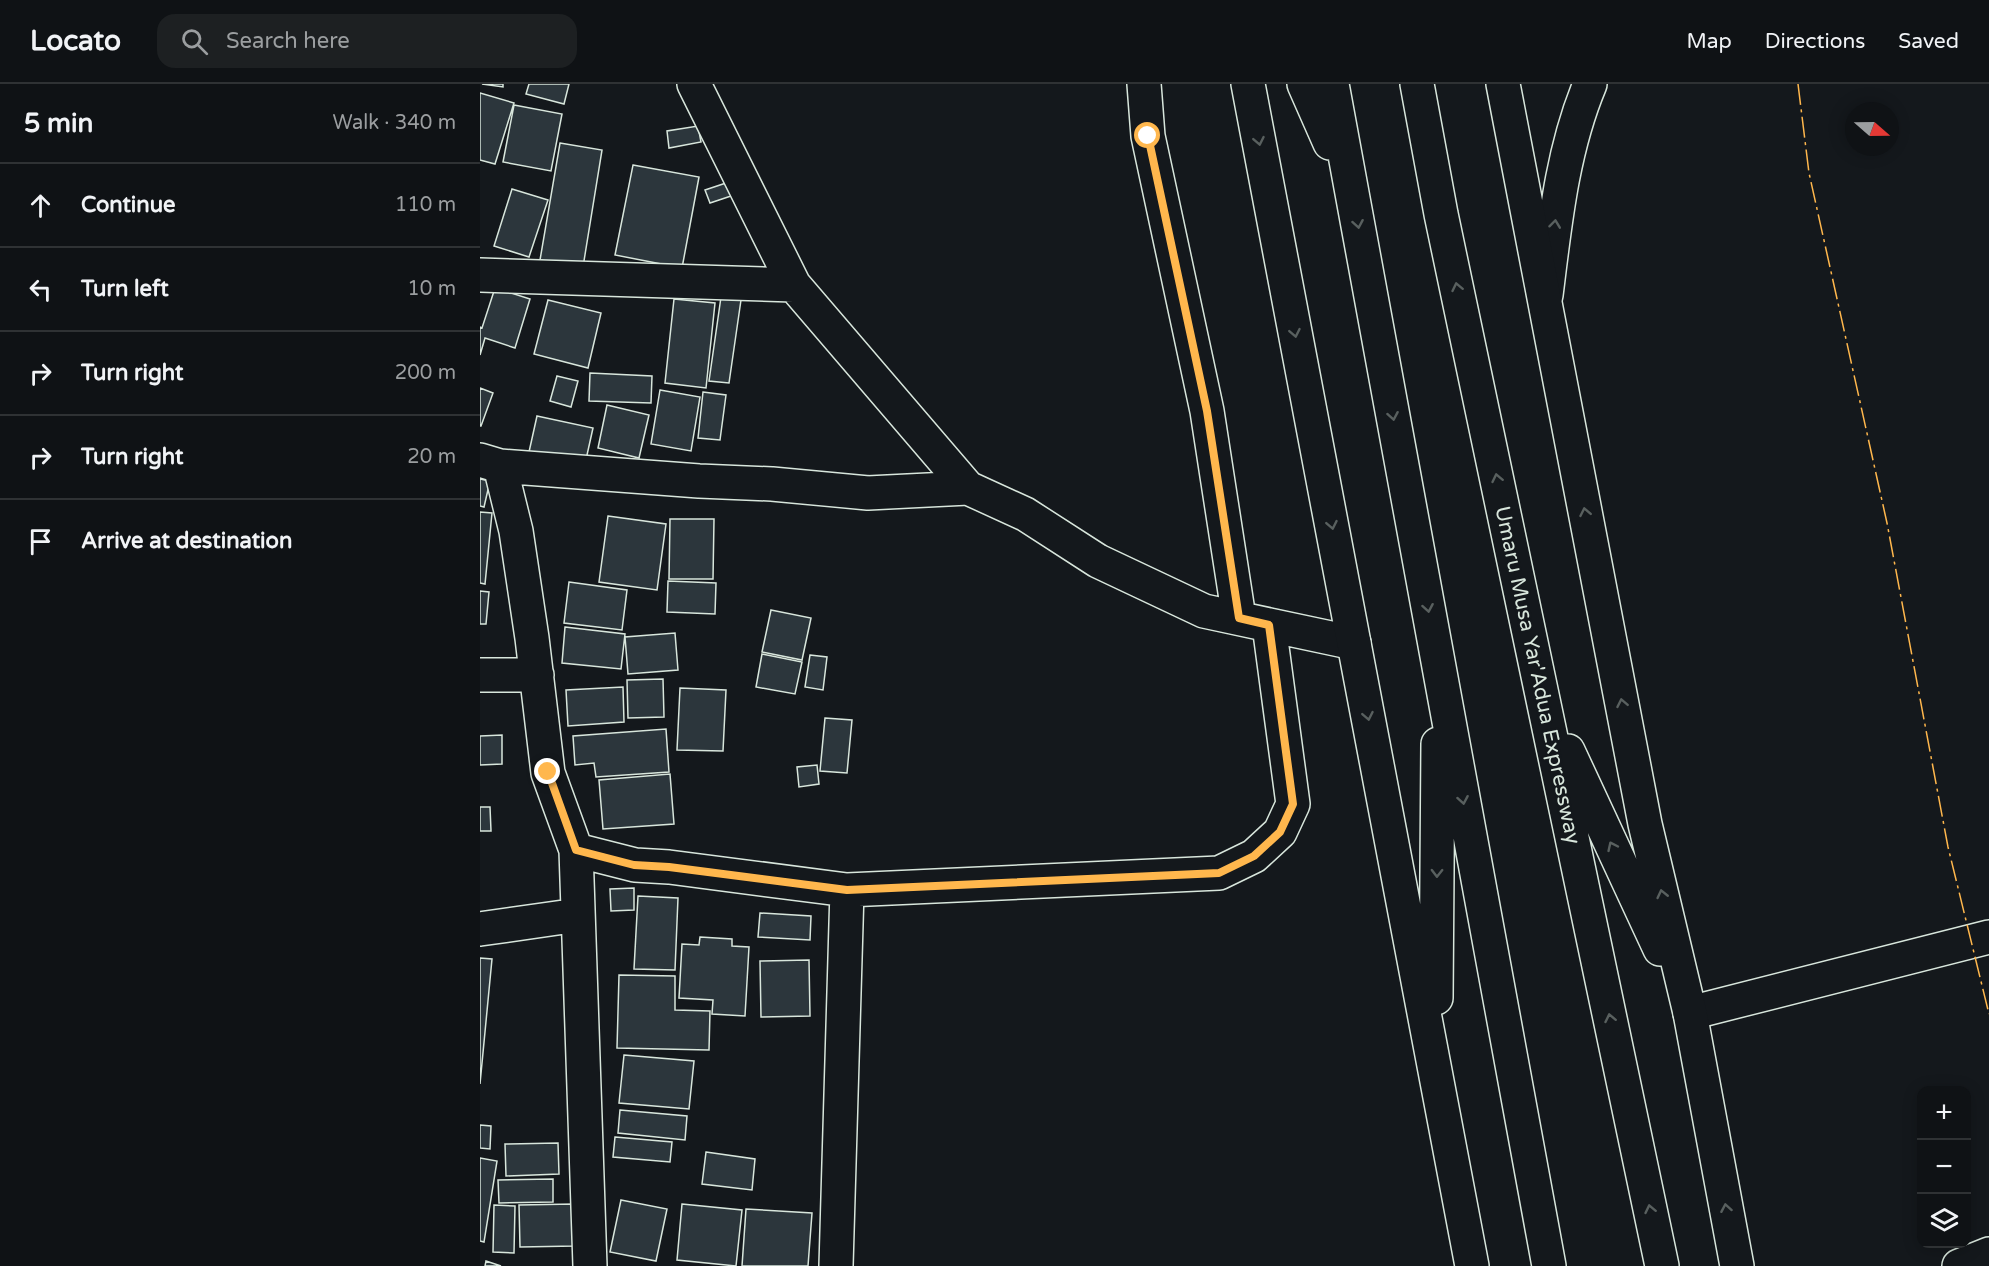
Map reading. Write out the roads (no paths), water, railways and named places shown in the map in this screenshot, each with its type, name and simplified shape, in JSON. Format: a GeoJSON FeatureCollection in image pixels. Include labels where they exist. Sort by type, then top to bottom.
{"type":"FeatureCollection","features":[{"type":"Feature","properties":{"kind":"main road"},"geometry":{"type":"LineString","coordinates":[[694,84],[794,285],[968,488],[1025,514],[1098,561],[1204,611],[1354,643]]}},
{"type":"Feature","properties":{"kind":"main road"},"geometry":{"type":"LineString","coordinates":[[576,850],[634,865],[669,867],[847,890],[1219,873],[1254,856],[1280,832],[1293,804],[1148,136],[1144,84]]}},
{"type":"Feature","properties":{"kind":"main road"},"geometry":{"type":"LineString","coordinates":[[1248,84],[1472,1266]]}},
{"type":"Feature","properties":{"kind":"main road"},"geometry":{"type":"LineString","coordinates":[[1304,84],[1352,193]]}},
{"type":"Feature","properties":{"kind":"main road"},"geometry":{"type":"LineString","coordinates":[[1332,84],[1549,1266]]}},
{"type":"Feature","properties":{"kind":"main road","name":"Umaru Musa Yar'Adua Expressway"},"geometry":{"type":"LineString","coordinates":[[1417,84],[1662,1266]]}},
{"type":"Feature","properties":{"kind":"main road"},"geometry":{"type":"LineString","coordinates":[[1433,166],[1437,84]]}},
{"type":"Feature","properties":{"kind":"main road"},"geometry":{"type":"LineString","coordinates":[[1503,84],[1645,824],[1690,1013],[1737,1266]]}},
{"type":"Feature","properties":{"kind":"main road"},"geometry":{"type":"LineString","coordinates":[[1545,303],[1559,190],[1582,103],[1590,84]]}},
{"type":"Feature","properties":{"kind":"main road"},"geometry":{"type":"LineString","coordinates":[[480,275],[794,285]]}},
{"type":"Feature","properties":{"kind":"main road"},"geometry":{"type":"LineString","coordinates":[[590,1266],[576,850],[548,772],[537,675],[516,531],[490,463],[868,493],[968,488]]}},
{"type":"Feature","properties":{"kind":"main road"},"geometry":{"type":"LineString","coordinates":[[1435,1071],[1439,667]]}},
{"type":"Feature","properties":{"kind":"main road"},"geometry":{"type":"LineString","coordinates":[[480,675],[537,675]]}},
{"type":"Feature","properties":{"kind":"main road"},"geometry":{"type":"LineString","coordinates":[[1543,699],[1690,1013]]}},
{"type":"Feature","properties":{"kind":"main road"},"geometry":{"type":"LineString","coordinates":[[836,1266],[847,890]]}},
{"type":"Feature","properties":{"kind":"main road"},"geometry":{"type":"LineString","coordinates":[[480,929],[578,915]]}},
{"type":"Feature","properties":{"kind":"main road"},"geometry":{"type":"LineString","coordinates":[[1690,1013],[1989,937]]}},
{"type":"Feature","properties":{"kind":"main road"},"geometry":{"type":"LineString","coordinates":[[1959,1266],[1989,1254]]}}]}
